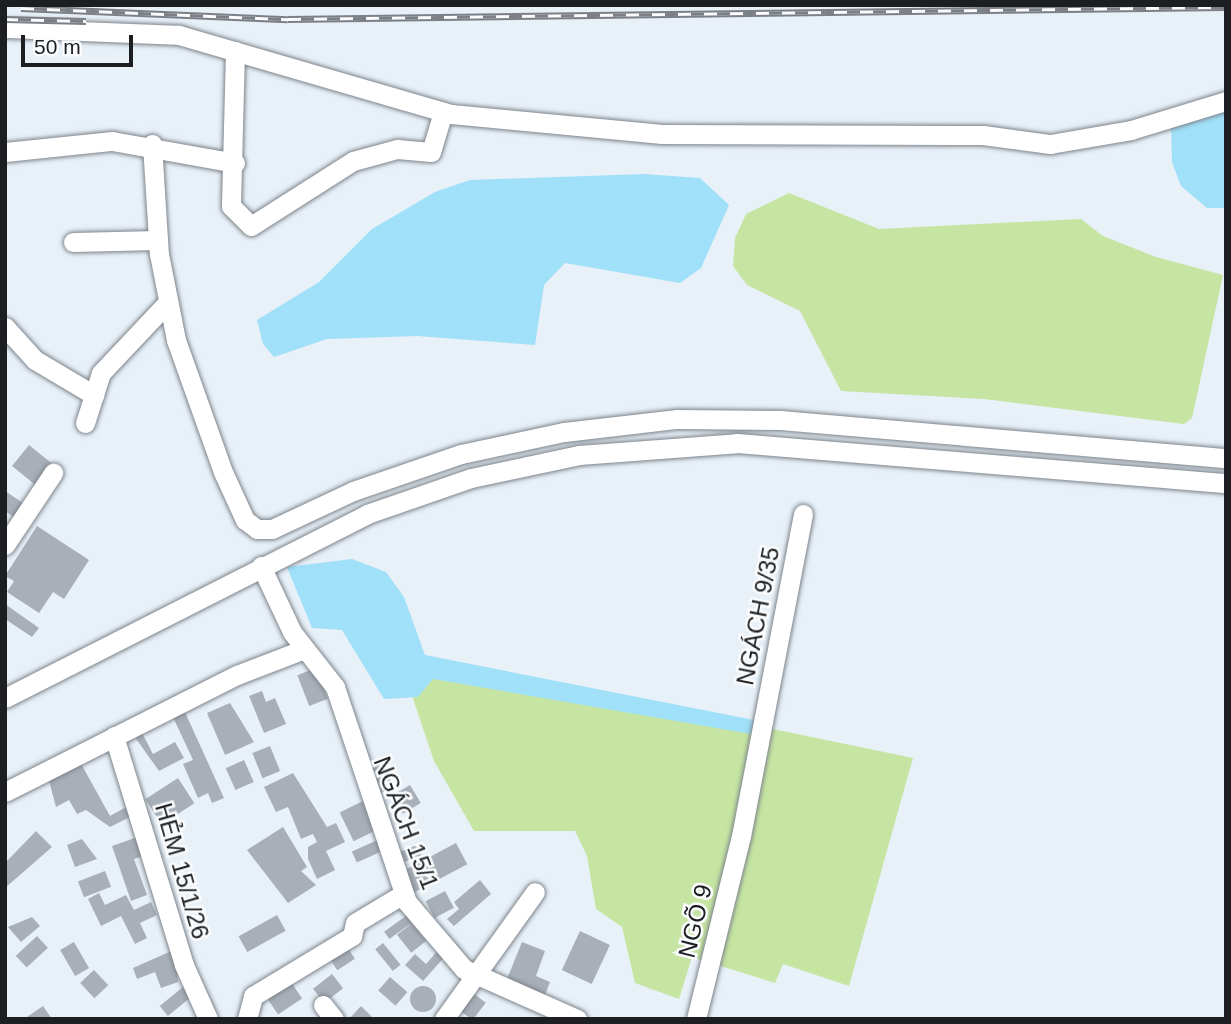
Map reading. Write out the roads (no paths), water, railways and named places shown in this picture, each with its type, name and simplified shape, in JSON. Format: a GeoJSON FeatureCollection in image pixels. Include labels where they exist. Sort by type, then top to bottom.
{"type":"FeatureCollection","features":[{"type":"Feature","properties":{"kind":"street"},"geometry":{"type":"LineString","coordinates":[[5,28],[179,35],[443,112],[662,134],[983,135],[1050,144],[1131,130],[1226,101]]}},
{"type":"Feature","properties":{"kind":"street"},"geometry":{"type":"LineString","coordinates":[[235,51],[229,109],[235,163],[230,206],[251,226],[353,161],[397,149],[431,152],[443,112]]}},
{"type":"Feature","properties":{"kind":"street"},"geometry":{"type":"LineString","coordinates":[[5,152],[77,142],[152,144],[235,163]]}},
{"type":"Feature","properties":{"kind":"street"},"geometry":{"type":"LineString","coordinates":[[152,144],[158,240],[168,302],[229,484],[245,520],[257,529],[272,529],[353,491],[464,453],[620,424],[722,419],[1226,458]]}},
{"type":"Feature","properties":{"kind":"street"},"geometry":{"type":"LineString","coordinates":[[73,242],[158,240]]}},
{"type":"Feature","properties":{"kind":"street"},"geometry":{"type":"LineString","coordinates":[[85,423],[101,373],[123,345],[168,302]]}},
{"type":"Feature","properties":{"kind":"street"},"geometry":{"type":"LineString","coordinates":[[5,327],[36,360],[94,395]]}},
{"type":"Feature","properties":{"kind":"street"},"geometry":{"type":"LineString","coordinates":[[5,698],[368,514],[471,478],[579,455],[691,443],[1226,483]]}},
{"type":"Feature","properties":{"kind":"street"},"geometry":{"type":"LineString","coordinates":[[464,453],[471,478]]}},
{"type":"Feature","properties":{"kind":"street"},"geometry":{"type":"LineString","coordinates":[[5,545],[53,473]]}},
{"type":"Feature","properties":{"kind":"street","name":"NGÁCH 9/35"},"geometry":{"type":"LineString","coordinates":[[741,836],[803,514]]}},
{"type":"Feature","properties":{"kind":"street","name":"NGÁCH 15/1"},"geometry":{"type":"LineString","coordinates":[[261,566],[304,649],[335,687],[348,719],[355,761],[390,837],[404,894],[448,953],[479,977],[577,1019]]}},
{"type":"Feature","properties":{"kind":"street"},"geometry":{"type":"LineString","coordinates":[[5,792],[114,736],[304,649]]}},
{"type":"Feature","properties":{"kind":"street","name":"HẺM 15/1/26"},"geometry":{"type":"LineString","coordinates":[[114,736],[180,954],[208,1019]]}},
{"type":"Feature","properties":{"kind":"street","name":"NGÕ 9"},"geometry":{"type":"LineString","coordinates":[[701,1018],[741,836]]}},
{"type":"Feature","properties":{"kind":"street"},"geometry":{"type":"LineString","coordinates":[[444,1019],[479,977],[535,892]]}},
{"type":"Feature","properties":{"kind":"street"},"geometry":{"type":"LineString","coordinates":[[247,1019],[253,996],[352,936],[355,923],[404,894]]}},
{"type":"Feature","properties":{"kind":"water"},"geometry":{"type":"Polygon","coordinates":[[[1226,96],[1226,208],[1207,208],[1181,186],[1172,162],[1171,122],[1226,96]]]}},
{"type":"Feature","properties":{"kind":"water"},"geometry":{"type":"Polygon","coordinates":[[[644,174],[700,178],[729,205],[701,268],[680,283],[565,263],[544,285],[535,345],[417,336],[327,339],[274,357],[263,344],[257,320],[319,282],[372,229],[435,192],[470,180],[644,174]]]}},
{"type":"Feature","properties":{"kind":"water"},"geometry":{"type":"Polygon","coordinates":[[[352,559],[386,572],[404,597],[425,655],[754,720],[751,734],[433,679],[418,697],[384,699],[342,630],[312,628],[287,567],[352,559]]]}},
{"type":"Feature","properties":{"kind":"railway"},"geometry":{"type":"LineString","coordinates":[[21,8],[288,19],[1226,7]]}},
{"type":"Feature","properties":{"kind":"railway"},"geometry":{"type":"LineString","coordinates":[[5,19],[86,21]]}}]}
